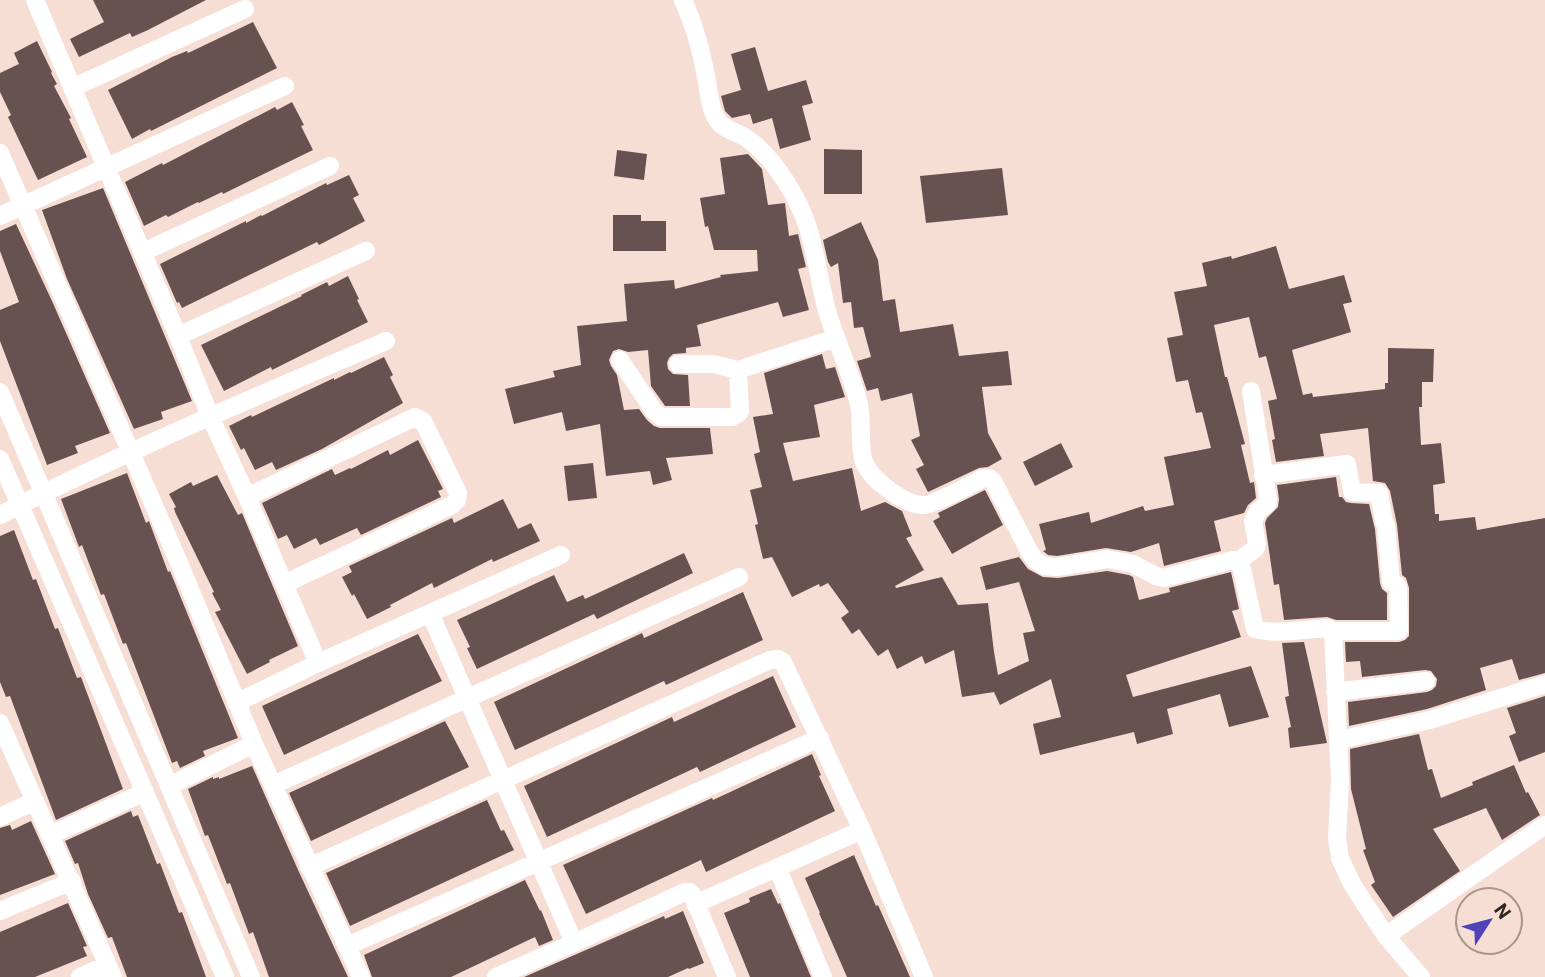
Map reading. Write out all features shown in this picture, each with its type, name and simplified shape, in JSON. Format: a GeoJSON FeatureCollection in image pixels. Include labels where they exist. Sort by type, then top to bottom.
{"type":"FeatureCollection","features":[{"type":"Feature","properties":{"kind":"street"},"geometry":{"type":"LineString","coordinates":[[683,0],[694,25],[713,114],[719,124],[746,137],[767,156],[803,212],[828,313],[859,405],[865,464],[884,487],[923,506],[989,478],[993,481],[1028,551],[1044,566],[1057,567],[1107,559],[1133,564],[1164,578],[1233,560],[1239,561],[1253,552],[1257,544],[1255,514],[1268,503],[1251,391]]}},
{"type":"Feature","properties":{"kind":"street"},"geometry":{"type":"LineString","coordinates":[[37,1],[210,416],[318,663]]}},
{"type":"Feature","properties":{"kind":"street"},"geometry":{"type":"LineString","coordinates":[[72,88],[245,9]]}},
{"type":"Feature","properties":{"kind":"street"},"geometry":{"type":"LineString","coordinates":[[0,216],[285,86]]}},
{"type":"Feature","properties":{"kind":"street"},"geometry":{"type":"LineString","coordinates":[[0,153],[180,565],[236,703],[361,977]]}},
{"type":"Feature","properties":{"kind":"street"},"geometry":{"type":"LineString","coordinates":[[143,252],[330,166]]}},
{"type":"Feature","properties":{"kind":"street"},"geometry":{"type":"LineString","coordinates":[[178,336],[366,251]]}},
{"type":"Feature","properties":{"kind":"street"},"geometry":{"type":"LineString","coordinates":[[678,364],[713,364],[738,370],[836,338]]}},
{"type":"Feature","properties":{"kind":"street"},"geometry":{"type":"LineString","coordinates":[[0,515],[210,416],[386,341]]}},
{"type":"Feature","properties":{"kind":"street"},"geometry":{"type":"LineString","coordinates":[[620,360],[654,411],[664,418],[732,417],[739,414],[738,370]]}},
{"type":"Feature","properties":{"kind":"street"},"geometry":{"type":"LineString","coordinates":[[0,392],[251,977]]}},
{"type":"Feature","properties":{"kind":"street"},"geometry":{"type":"LineString","coordinates":[[247,497],[415,417],[423,421],[458,493],[457,500],[452,505],[284,584]]}},
{"type":"Feature","properties":{"kind":"street"},"geometry":{"type":"LineString","coordinates":[[0,459],[225,977]]}},
{"type":"Feature","properties":{"kind":"street"},"geometry":{"type":"LineString","coordinates":[[1239,561],[1255,629],[1259,631],[1328,628],[1332,631],[1399,631],[1398,588],[1391,582],[1386,526],[1379,493],[1352,492],[1347,464],[1263,474]]}},
{"type":"Feature","properties":{"kind":"street"},"geometry":{"type":"LineString","coordinates":[[236,703],[318,663],[561,555]]}},
{"type":"Feature","properties":{"kind":"street"},"geometry":{"type":"LineString","coordinates":[[273,785],[739,577]]}},
{"type":"Feature","properties":{"kind":"street"},"geometry":{"type":"LineString","coordinates":[[430,613],[575,943]]}},
{"type":"Feature","properties":{"kind":"street"},"geometry":{"type":"LineString","coordinates":[[1332,631],[1339,740],[1337,838],[1340,858],[1352,884],[1386,936],[1421,977]]}},
{"type":"Feature","properties":{"kind":"street"},"geometry":{"type":"LineString","coordinates":[[309,867],[770,660],[778,659],[783,662],[820,738],[924,977]]}},
{"type":"Feature","properties":{"kind":"street"},"geometry":{"type":"LineString","coordinates":[[1335,692],[1426,681]]}},
{"type":"Feature","properties":{"kind":"street"},"geometry":{"type":"LineString","coordinates":[[1339,740],[1430,720],[1545,684]]}},
{"type":"Feature","properties":{"kind":"street"},"geometry":{"type":"LineString","coordinates":[[0,723],[110,971],[80,977]]}},
{"type":"Feature","properties":{"kind":"street"},"geometry":{"type":"LineString","coordinates":[[347,946],[820,738]]}},
{"type":"Feature","properties":{"kind":"street"},"geometry":{"type":"LineString","coordinates":[[169,786],[254,744]]}},
{"type":"Feature","properties":{"kind":"street"},"geometry":{"type":"LineString","coordinates":[[50,835],[145,792]]}},
{"type":"Feature","properties":{"kind":"street"},"geometry":{"type":"LineString","coordinates":[[0,817],[35,802]]}},
{"type":"Feature","properties":{"kind":"street"},"geometry":{"type":"LineString","coordinates":[[1386,936],[1545,825]]}},
{"type":"Feature","properties":{"kind":"street"},"geometry":{"type":"LineString","coordinates":[[695,904],[862,830]]}},
{"type":"Feature","properties":{"kind":"street"},"geometry":{"type":"LineString","coordinates":[[777,867],[824,977]]}},
{"type":"Feature","properties":{"kind":"street"},"geometry":{"type":"LineString","coordinates":[[0,911],[72,881]]}},
{"type":"Feature","properties":{"kind":"street"},"geometry":{"type":"LineString","coordinates":[[496,977],[529,970],[575,943],[681,893],[690,892],[724,976]]}},
{"type":"Feature","properties":{"kind":"building"},"geometry":{"type":"Polygon","coordinates":[[[93,0],[206,0],[148,30],[132,37],[130,33],[79,57],[70,39],[104,22],[93,0]]]}},
{"type":"Feature","properties":{"kind":"building"},"geometry":{"type":"Polygon","coordinates":[[[253,22],[277,68],[132,139],[108,90],[172,57],[187,51],[188,53],[253,22]]]}},
{"type":"Feature","properties":{"kind":"building"},"geometry":{"type":"Polygon","coordinates":[[[37,41],[57,84],[54,86],[87,157],[38,180],[8,117],[11,115],[0,92],[0,73],[19,64],[14,53],[37,41]]]}},
{"type":"Feature","properties":{"kind":"building"},"geometry":{"type":"Polygon","coordinates":[[[755,47],[768,91],[806,80],[813,103],[802,106],[811,140],[780,149],[772,118],[753,124],[750,114],[732,118],[725,111],[721,96],[741,90],[731,54],[755,47]]]}},
{"type":"Feature","properties":{"kind":"building"},"geometry":{"type":"Polygon","coordinates":[[[292,102],[313,150],[223,194],[222,192],[144,226],[125,182],[275,107],[277,110],[292,102]]]}},
{"type":"Feature","properties":{"kind":"building"},"geometry":{"type":"Polygon","coordinates":[[[824,149],[862,150],[862,194],[824,194],[824,149]]]}},
{"type":"Feature","properties":{"kind":"building"},"geometry":{"type":"Polygon","coordinates":[[[617,150],[647,154],[644,180],[614,176],[617,150]]]}},
{"type":"Feature","properties":{"kind":"building"},"geometry":{"type":"Polygon","coordinates":[[[748,154],[762,169],[768,205],[785,203],[789,236],[798,234],[806,267],[798,269],[809,310],[783,317],[778,302],[697,325],[701,346],[686,348],[686,353],[673,354],[667,363],[673,374],[688,375],[690,406],[665,406],[651,386],[648,350],[628,352],[619,349],[613,351],[609,360],[617,375],[624,410],[639,409],[647,420],[660,428],[710,428],[713,454],[666,458],[672,480],[653,485],[650,471],[606,476],[600,424],[566,431],[562,412],[514,424],[505,389],[555,377],[553,371],[581,365],[577,326],[627,321],[624,284],[674,280],[675,289],[721,277],[720,275],[758,271],[757,250],[714,250],[708,226],[705,227],[700,198],[725,194],[720,158],[748,154]]]}},
{"type":"Feature","properties":{"kind":"building"},"geometry":{"type":"Polygon","coordinates":[[[1002,168],[1008,215],[926,223],[920,176],[1002,168]]]}},
{"type":"Feature","properties":{"kind":"building"},"geometry":{"type":"Polygon","coordinates":[[[349,175],[359,195],[353,198],[365,221],[182,308],[179,302],[177,303],[160,264],[326,183],[327,185],[349,175]]]}},
{"type":"Feature","properties":{"kind":"building"},"geometry":{"type":"Polygon","coordinates":[[[103,188],[192,401],[161,412],[163,419],[134,429],[67,279],[42,210],[103,188]]]}},
{"type":"Feature","properties":{"kind":"building"},"geometry":{"type":"Polygon","coordinates":[[[613,215],[641,215],[641,221],[666,221],[666,251],[613,251],[613,215]]]}},
{"type":"Feature","properties":{"kind":"building"},"geometry":{"type":"Polygon","coordinates":[[[861,222],[878,260],[883,301],[895,299],[900,332],[953,324],[959,356],[1008,351],[1012,385],[982,387],[988,433],[1002,459],[928,492],[916,469],[924,465],[911,440],[920,436],[912,393],[881,401],[878,388],[867,391],[857,361],[871,357],[863,327],[854,328],[851,302],[843,303],[838,263],[831,267],[828,262],[823,240],[861,222]]]}},
{"type":"Feature","properties":{"kind":"building"},"geometry":{"type":"Polygon","coordinates":[[[16,224],[110,433],[75,446],[78,453],[47,465],[0,341],[0,310],[19,302],[0,251],[0,231],[16,224]]]}},
{"type":"Feature","properties":{"kind":"building"},"geometry":{"type":"Polygon","coordinates":[[[1276,246],[1289,289],[1344,275],[1352,302],[1343,304],[1351,332],[1292,350],[1303,395],[1312,393],[1313,397],[1385,389],[1385,383],[1388,383],[1388,348],[1434,349],[1433,382],[1422,382],[1422,407],[1419,407],[1421,445],[1441,443],[1445,483],[1433,485],[1435,514],[1439,514],[1439,521],[1475,517],[1477,530],[1545,518],[1545,673],[1519,680],[1512,659],[1480,668],[1486,690],[1427,709],[1349,726],[1348,702],[1427,692],[1436,686],[1437,679],[1431,671],[1425,670],[1362,677],[1360,661],[1346,662],[1345,642],[1399,642],[1409,636],[1409,588],[1402,575],[1397,525],[1390,491],[1385,483],[1373,481],[1368,428],[1320,434],[1324,456],[1276,462],[1268,401],[1277,399],[1266,356],[1259,358],[1249,317],[1214,325],[1225,377],[1245,444],[1241,445],[1250,483],[1254,482],[1256,498],[1244,513],[1214,521],[1221,551],[1164,566],[1159,543],[1131,552],[1106,548],[1057,556],[1043,551],[1046,550],[1039,524],[1089,512],[1091,523],[1143,506],[1145,511],[1174,505],[1164,457],[1211,448],[1202,412],[1196,413],[1188,380],[1176,382],[1167,338],[1183,335],[1174,292],[1207,286],[1202,263],[1231,256],[1232,259],[1276,246]]]}},
{"type":"Feature","properties":{"kind":"building"},"geometry":{"type":"Polygon","coordinates":[[[348,276],[368,322],[224,391],[201,345],[327,282],[329,286],[348,276]]]}},
{"type":"Feature","properties":{"kind":"building"},"geometry":{"type":"Polygon","coordinates":[[[822,354],[826,369],[835,367],[845,397],[814,405],[820,437],[783,443],[793,481],[852,468],[861,511],[885,502],[902,511],[912,536],[906,538],[924,570],[895,586],[896,588],[942,577],[958,605],[988,603],[998,675],[1029,661],[1023,633],[1035,631],[1019,582],[986,590],[980,567],[1019,557],[1028,569],[1043,577],[1058,578],[1107,571],[1129,575],[1133,577],[1139,600],[1170,592],[1169,588],[1231,572],[1239,609],[1232,611],[1241,637],[1126,675],[1133,697],[1251,666],[1269,717],[1229,727],[1220,694],[1167,709],[1173,734],[1137,744],[1134,732],[1040,755],[1033,724],[1061,717],[1051,679],[1000,705],[994,692],[962,697],[954,650],[925,664],[922,656],[897,669],[888,649],[878,656],[859,629],[852,634],[841,618],[849,612],[828,583],[820,587],[819,584],[792,597],[772,557],[763,559],[755,525],[758,524],[750,490],[762,487],[754,454],[760,452],[753,417],[773,414],[764,373],[822,354]]]}},
{"type":"Feature","properties":{"kind":"building"},"geometry":{"type":"Polygon","coordinates":[[[384,357],[403,403],[322,449],[276,470],[272,462],[255,470],[229,426],[384,357]]]}},
{"type":"Feature","properties":{"kind":"building"},"geometry":{"type":"Polygon","coordinates":[[[418,440],[443,489],[438,491],[441,497],[361,535],[357,528],[320,545],[316,538],[294,549],[287,535],[278,539],[262,503],[332,469],[335,475],[388,450],[390,455],[418,440]]]}},
{"type":"Feature","properties":{"kind":"building"},"geometry":{"type":"Polygon","coordinates":[[[1061,443],[1073,467],[1035,486],[1023,462],[1061,443]]]}},
{"type":"Feature","properties":{"kind":"building"},"geometry":{"type":"Polygon","coordinates":[[[593,463],[597,498],[568,501],[564,466],[593,463]]]}},
{"type":"Feature","properties":{"kind":"building"},"geometry":{"type":"Polygon","coordinates":[[[127,473],[238,738],[203,751],[205,756],[180,768],[177,761],[172,763],[126,643],[123,644],[104,594],[101,595],[82,545],[79,547],[61,499],[127,473]]]}},
{"type":"Feature","properties":{"kind":"building"},"geometry":{"type":"Polygon","coordinates":[[[217,475],[238,515],[242,513],[298,646],[247,674],[215,612],[221,610],[212,593],[214,592],[169,494],[191,482],[193,486],[217,475]]]}},
{"type":"Feature","properties":{"kind":"building"},"geometry":{"type":"Polygon","coordinates":[[[1336,477],[1339,497],[1346,502],[1369,504],[1375,529],[1380,583],[1387,593],[1387,620],[1336,620],[1327,617],[1284,620],[1279,584],[1274,585],[1265,523],[1278,507],[1277,485],[1336,477]]]}},
{"type":"Feature","properties":{"kind":"building"},"geometry":{"type":"Polygon","coordinates":[[[985,490],[1003,525],[952,554],[933,521],[940,517],[938,513],[985,490]]]}},
{"type":"Feature","properties":{"kind":"building"},"geometry":{"type":"Polygon","coordinates":[[[503,499],[518,529],[531,523],[540,541],[493,562],[492,559],[434,588],[432,583],[367,619],[342,577],[352,572],[349,566],[452,518],[454,523],[503,499]]]}},
{"type":"Feature","properties":{"kind":"building"},"geometry":{"type":"Polygon","coordinates":[[[14,530],[55,629],[58,628],[77,678],[81,677],[123,789],[56,820],[10,696],[6,697],[0,682],[0,536],[14,530]]]}},
{"type":"Feature","properties":{"kind":"building"},"geometry":{"type":"Polygon","coordinates":[[[684,553],[693,573],[597,619],[594,614],[477,669],[457,620],[554,575],[567,602],[583,595],[585,599],[684,553]]]}},
{"type":"Feature","properties":{"kind":"building"},"geometry":{"type":"Polygon","coordinates":[[[743,592],[763,640],[666,685],[664,681],[515,750],[494,702],[642,633],[644,638],[743,592]]]}},
{"type":"Feature","properties":{"kind":"building"},"geometry":{"type":"Polygon","coordinates":[[[418,634],[442,681],[284,755],[262,706],[418,634]]]}},
{"type":"Feature","properties":{"kind":"building"},"geometry":{"type":"Polygon","coordinates":[[[1304,642],[1327,743],[1290,748],[1288,728],[1291,727],[1285,697],[1289,696],[1282,643],[1304,642]]]}},
{"type":"Feature","properties":{"kind":"building"},"geometry":{"type":"Polygon","coordinates":[[[773,676],[796,727],[700,772],[697,767],[547,837],[524,786],[672,717],[674,722],[773,676]]]}},
{"type":"Feature","properties":{"kind":"building"},"geometry":{"type":"Polygon","coordinates":[[[1545,696],[1545,752],[1519,762],[1509,736],[1516,733],[1507,708],[1545,696]]]}},
{"type":"Feature","properties":{"kind":"building"},"geometry":{"type":"Polygon","coordinates":[[[445,721],[469,767],[311,841],[289,793],[445,721]]]}},
{"type":"Feature","properties":{"kind":"building"},"geometry":{"type":"Polygon","coordinates":[[[1419,734],[1428,770],[1432,769],[1441,798],[1514,765],[1526,793],[1528,792],[1540,815],[1502,840],[1486,808],[1433,829],[1460,871],[1393,917],[1371,885],[1375,882],[1363,850],[1366,849],[1351,789],[1350,749],[1419,734]]]}},
{"type":"Feature","properties":{"kind":"building"},"geometry":{"type":"Polygon","coordinates":[[[812,754],[835,811],[706,872],[701,860],[586,914],[563,865],[812,754]]]}},
{"type":"Feature","properties":{"kind":"building"},"geometry":{"type":"Polygon","coordinates":[[[252,766],[348,977],[269,977],[253,932],[249,934],[230,883],[227,884],[208,835],[205,836],[188,789],[213,777],[219,779],[252,766]]]}},
{"type":"Feature","properties":{"kind":"building"},"geometry":{"type":"Polygon","coordinates":[[[487,800],[501,831],[504,830],[514,850],[350,926],[326,873],[487,800]]]}},
{"type":"Feature","properties":{"kind":"building"},"geometry":{"type":"Polygon","coordinates":[[[131,811],[133,817],[138,815],[157,864],[160,863],[206,977],[127,977],[112,937],[108,938],[88,894],[78,863],[75,864],[65,841],[131,811]]]}},
{"type":"Feature","properties":{"kind":"building"},"geometry":{"type":"Polygon","coordinates":[[[31,821],[55,874],[0,895],[0,828],[10,825],[12,830],[31,821]]]}},
{"type":"Feature","properties":{"kind":"building"},"geometry":{"type":"Polygon","coordinates":[[[854,855],[910,977],[847,977],[805,878],[854,855]]]}},
{"type":"Feature","properties":{"kind":"building"},"geometry":{"type":"Polygon","coordinates":[[[525,880],[553,940],[539,946],[535,937],[451,977],[372,977],[364,955],[525,880]]]}},
{"type":"Feature","properties":{"kind":"building"},"geometry":{"type":"Polygon","coordinates":[[[771,889],[778,904],[780,903],[811,977],[750,977],[724,913],[771,889]]]}},
{"type":"Feature","properties":{"kind":"building"},"geometry":{"type":"Polygon","coordinates":[[[68,903],[87,946],[83,947],[87,956],[35,977],[0,977],[0,932],[68,903]]]}},
{"type":"Feature","properties":{"kind":"building"},"geometry":{"type":"Polygon","coordinates":[[[683,911],[704,963],[668,977],[524,977],[664,916],[665,919],[683,911]]]}}]}
